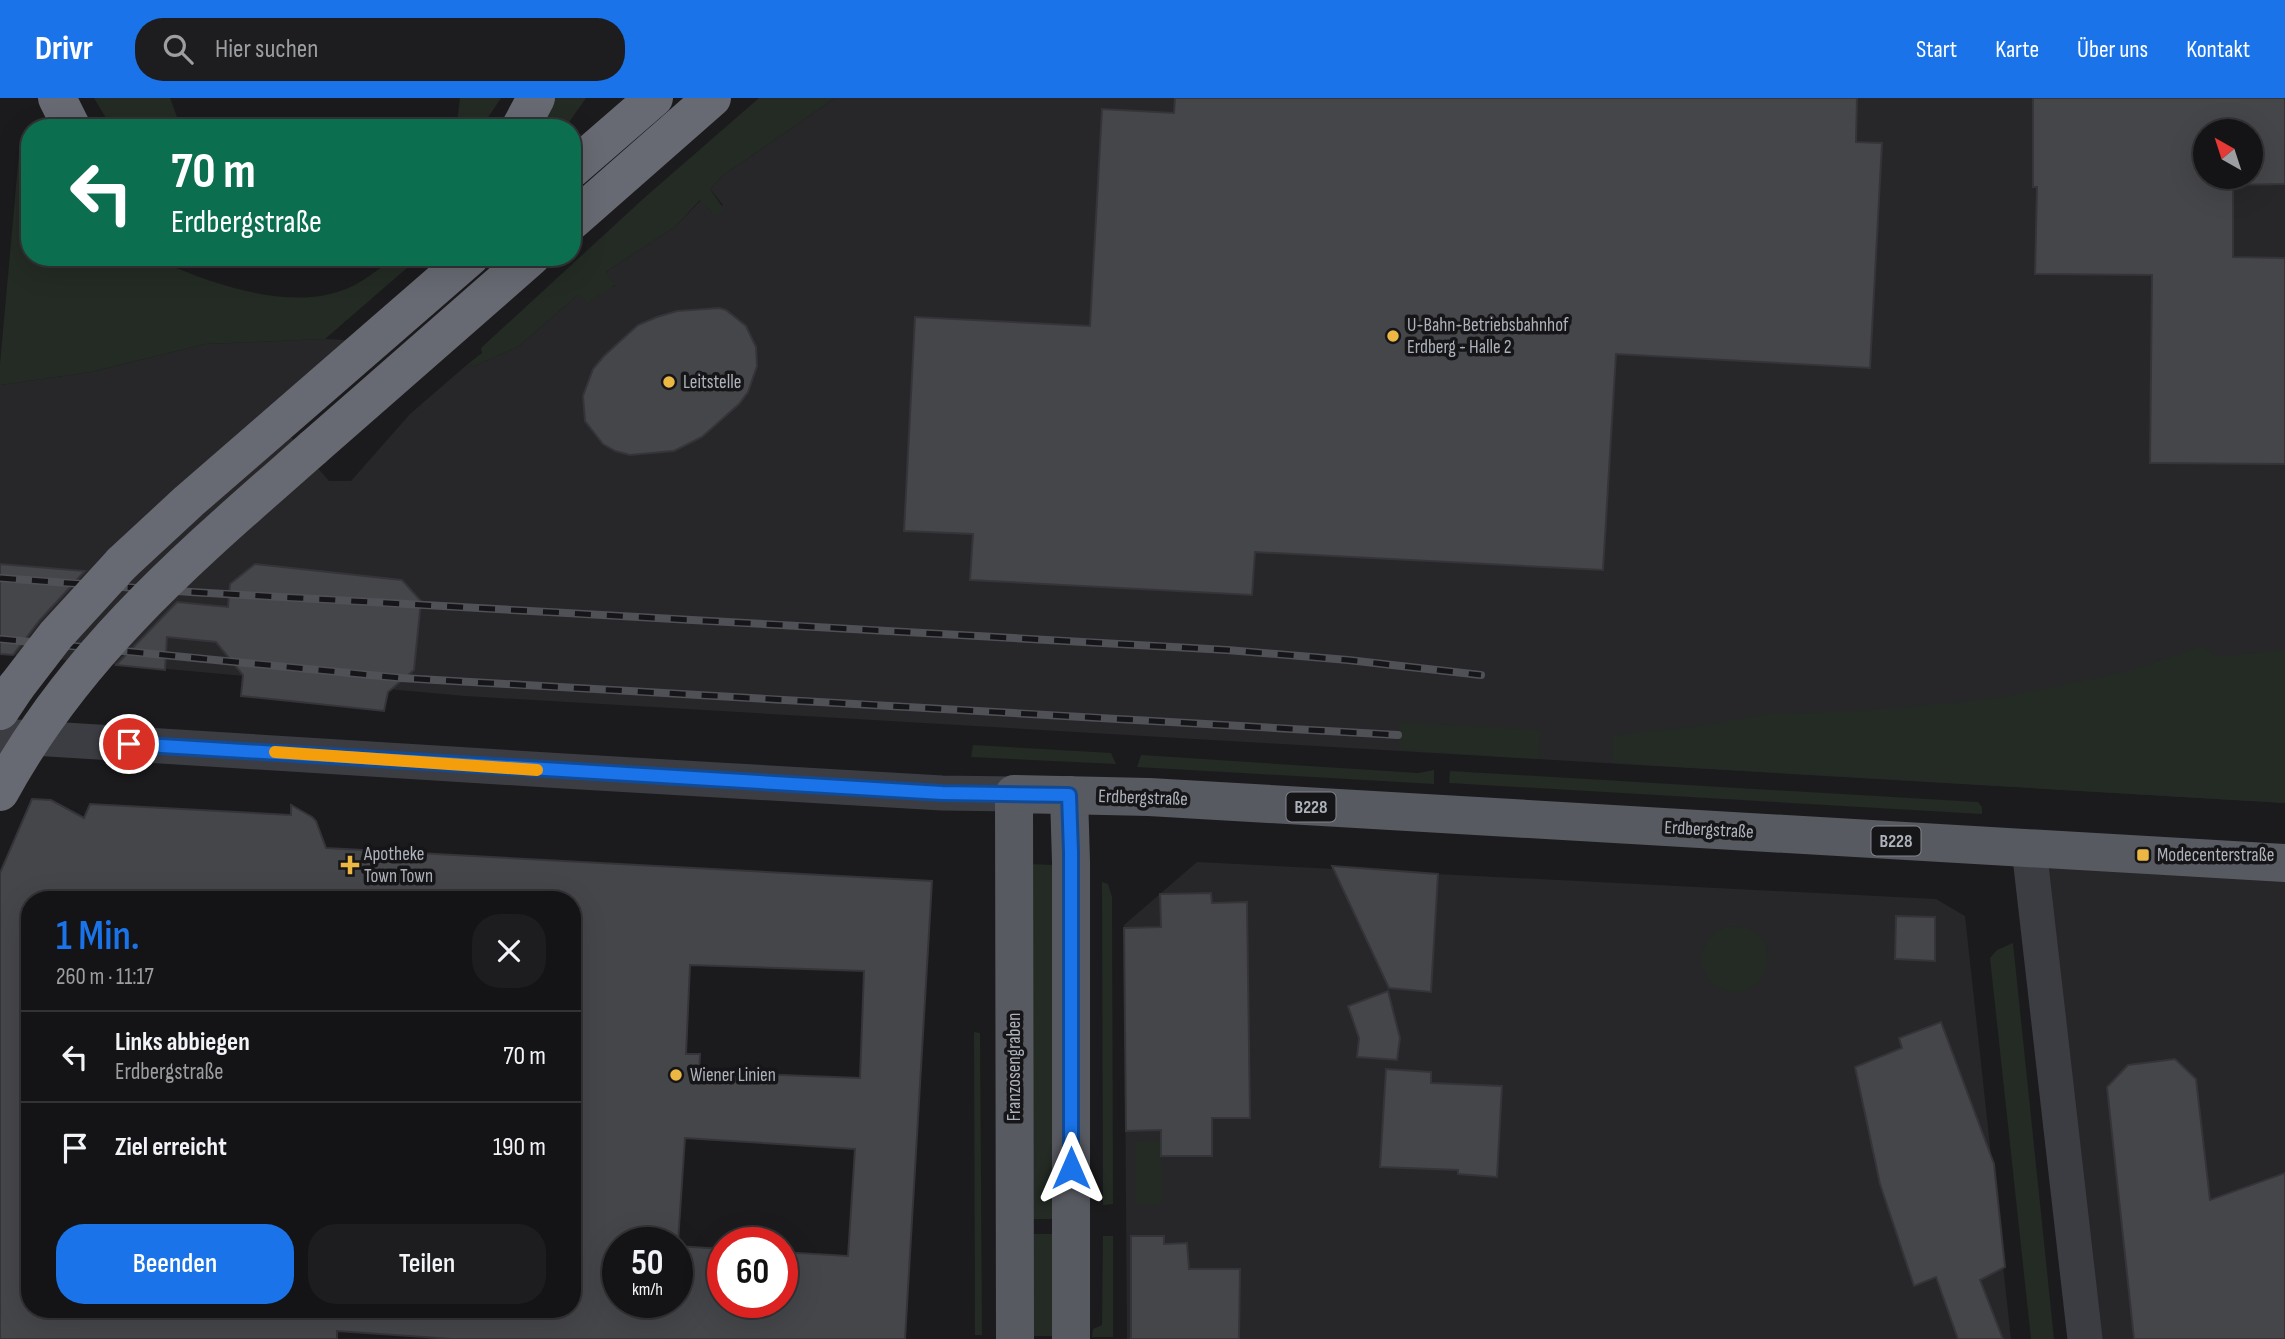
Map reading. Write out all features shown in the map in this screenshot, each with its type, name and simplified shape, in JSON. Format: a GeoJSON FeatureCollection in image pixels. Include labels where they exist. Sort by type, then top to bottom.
{"type":"FeatureCollection","features":[{"type":"Feature","properties":{"kind":"highway"},"geometry":{"type":"LineString","coordinates":[[58,98],[68,119]]}},
{"type":"Feature","properties":{"kind":"highway"},"geometry":{"type":"LineString","coordinates":[[525,119],[536,98]]}},
{"type":"Feature","properties":{"kind":"highway"},"geometry":{"type":"LineString","coordinates":[[581,161],[654,98]]}},
{"type":"Feature","properties":{"kind":"highway"},"geometry":{"type":"LineString","coordinates":[[581,213],[712,98]]}},
{"type":"Feature","properties":{"kind":"highway"},"geometry":{"type":"LineString","coordinates":[[0,711],[56,635],[122,563],[189,501],[459,266]]}},
{"type":"Feature","properties":{"kind":"highway"},"geometry":{"type":"LineString","coordinates":[[0,792],[41,725],[83,669],[124,621],[178,567],[521,266]]}},
{"type":"Feature","properties":{"kind":"main road","name":"Erdbergstraße"},"geometry":{"type":"LineString","coordinates":[[1014,794],[1149,797],[2285,863]]}},
{"type":"Feature","properties":{"kind":"main road","name":"Franzosengraben"},"geometry":{"type":"LineString","coordinates":[[1014,794],[1015,1339]]}},
{"type":"Feature","properties":{"kind":"main road"},"geometry":{"type":"LineString","coordinates":[[1069,795],[1071,1339]]}},
{"type":"Feature","properties":{"kind":"street","name":"Erdbergstraße"},"geometry":{"type":"LineString","coordinates":[[0,736],[590,773],[942,793],[1014,794]]}},
{"type":"Feature","properties":{"kind":"street"},"geometry":{"type":"LineString","coordinates":[[2029,848],[2085,1339]]}},
{"type":"Feature","properties":{"kind":"shaded area"},"geometry":{"type":"Polygon","coordinates":[[[94,98],[170,98],[178,119],[107,119],[94,98]]]}},
{"type":"Feature","properties":{"kind":"shaded area"},"geometry":{"type":"Polygon","coordinates":[[[460,98],[501,98],[487,119],[457,119],[460,98]]]}},
{"type":"Feature","properties":{"kind":"shaded area"},"geometry":{"type":"Polygon","coordinates":[[[551,98],[586,98],[571,119],[541,119],[551,98]]]}},
{"type":"Feature","properties":{"kind":"shaded area"},"geometry":{"type":"Polygon","coordinates":[[[759,98],[835,98],[722,176],[710,189],[724,209],[717,216],[700,200],[676,226],[606,272],[615,285],[587,303],[579,294],[519,346],[473,367],[469,363],[482,353],[481,348],[570,266],[581,266],[581,256],[759,98]]]}},
{"type":"Feature","properties":{"kind":"shaded area"},"geometry":{"type":"Polygon","coordinates":[[[835,98],[2285,98],[2285,803],[465,696],[0,654],[0,385],[91,372],[205,344],[325,339],[398,343],[291,437],[329,481],[351,481],[410,414],[469,363],[473,367],[519,346],[580,293],[615,286],[606,272],[676,226],[701,200],[712,213],[723,205],[710,189],[722,176],[835,98]]]}},
{"type":"Feature","properties":{"kind":"shaded area"},"geometry":{"type":"Polygon","coordinates":[[[20,143],[21,266],[172,266],[232,287],[279,297],[325,295],[346,289],[383,266],[408,267],[325,339],[205,344],[91,372],[0,385],[20,143]]]}},
{"type":"Feature","properties":{"kind":"shaded area"},"geometry":{"type":"Polygon","coordinates":[[[2203,646],[2216,657],[2285,650],[2285,803],[1613,763],[1613,735],[1683,728],[1770,714],[1862,711],[2000,698],[2132,670],[2203,646]]]}},
{"type":"Feature","properties":{"kind":"shaded area"},"geometry":{"type":"Polygon","coordinates":[[[1400,722],[1541,730],[1538,759],[1400,750],[1400,722]]]}},
{"type":"Feature","properties":{"kind":"shaded area"},"geometry":{"type":"Polygon","coordinates":[[[973,745],[1111,753],[1116,764],[971,757],[973,745]]]}},
{"type":"Feature","properties":{"kind":"shaded area"},"geometry":{"type":"Polygon","coordinates":[[[1141,755],[1418,773],[1434,770],[1434,784],[1137,767],[1141,755]]]}},
{"type":"Feature","properties":{"kind":"shaded area"},"geometry":{"type":"Polygon","coordinates":[[[1450,771],[1978,802],[1982,807],[1982,814],[1449,783],[1450,771]]]}},
{"type":"Feature","properties":{"kind":"shaded area"},"geometry":{"type":"Polygon","coordinates":[[[2029,848],[2285,863],[2285,1339],[2085,1339],[2029,848]]]}},
{"type":"Feature","properties":{"kind":"shaded area"},"geometry":{"type":"Polygon","coordinates":[[[1197,862],[1936,899],[1965,916],[2011,1339],[1127,1339],[1124,925],[1197,862]]]}},
{"type":"Feature","properties":{"kind":"shaded area"},"geometry":{"type":"Polygon","coordinates":[[[1028,864],[1054,865],[1054,1219],[1032,1219],[1028,864]]]}},
{"type":"Feature","properties":{"kind":"shaded area"},"geometry":{"type":"Polygon","coordinates":[[[1102,882],[1108,884],[1112,897],[1113,1204],[1103,1205],[1102,882]]]}},
{"type":"Feature","properties":{"kind":"shaded area"},"geometry":{"type":"Polygon","coordinates":[[[1741,926],[1759,935],[1766,946],[1766,972],[1759,983],[1748,990],[1729,992],[1711,983],[1704,972],[1702,953],[1711,935],[1722,928],[1741,926]]]}},
{"type":"Feature","properties":{"kind":"shaded area"},"geometry":{"type":"Polygon","coordinates":[[[2013,943],[2054,1339],[2031,1339],[1990,958],[1997,950],[2013,943]]]}},
{"type":"Feature","properties":{"kind":"shaded area"},"geometry":{"type":"Polygon","coordinates":[[[974,1032],[980,1033],[982,1335],[975,1335],[974,1032]]]}},
{"type":"Feature","properties":{"kind":"shaded area"},"geometry":{"type":"Polygon","coordinates":[[[1161,1141],[1161,1204],[1136,1204],[1136,1142],[1161,1141]]]}},
{"type":"Feature","properties":{"kind":"shaded area"},"geometry":{"type":"Polygon","coordinates":[[[1031,1234],[1054,1234],[1056,1336],[1032,1336],[1031,1234]]]}},
{"type":"Feature","properties":{"kind":"shaded area"},"geometry":{"type":"Polygon","coordinates":[[[1103,1236],[1113,1236],[1113,1337],[1092,1337],[1093,1329],[1102,1325],[1103,1236]]]}},
{"type":"Feature","properties":{"kind":"building","name":"U-Bahn-Betriebsbahnhof Erdberg - Halle 2"},"geometry":{"type":"Polygon","coordinates":[[[1175,98],[1857,98],[1856,142],[1882,143],[1870,368],[1616,354],[1603,570],[1255,552],[1252,595],[970,580],[973,534],[904,531],[915,317],[1090,326],[1102,109],[1174,113],[1175,98]]]}},
{"type":"Feature","properties":{"kind":"building"},"geometry":{"type":"Polygon","coordinates":[[[2033,98],[2285,98],[2285,184],[2263,184],[2263,119],[2193,119],[2193,189],[2233,189],[2233,257],[2285,258],[2285,464],[2150,463],[2152,275],[2035,274],[2037,187],[2033,187],[2033,98]]]}},
{"type":"Feature","properties":{"kind":"building","name":"Leitstelle"},"geometry":{"type":"Polygon","coordinates":[[[719,308],[726,310],[746,326],[756,347],[757,366],[748,392],[739,404],[702,437],[674,451],[630,455],[603,444],[585,421],[583,396],[593,369],[604,356],[638,325],[657,317],[677,311],[719,308]]]}},
{"type":"Feature","properties":{"kind":"building"},"geometry":{"type":"Polygon","coordinates":[[[0,564],[85,571],[40,620],[13,655],[0,654],[0,564]]]}},
{"type":"Feature","properties":{"kind":"building"},"geometry":{"type":"Polygon","coordinates":[[[255,564],[402,580],[421,601],[414,670],[388,692],[384,711],[241,696],[243,675],[216,642],[167,637],[165,670],[116,665],[177,602],[228,607],[230,584],[255,564]]]}},
{"type":"Feature","properties":{"kind":"building","name":"Wiener Linien"},"geometry":{"type":"Polygon","coordinates":[[[32,799],[51,800],[84,818],[90,804],[291,815],[291,805],[316,821],[326,848],[932,881],[905,1339],[453,1339],[337,1331],[337,1339],[0,1339],[0,873],[32,799]],[[690,965],[686,1054],[700,1054],[699,1072],[860,1078],[864,971],[690,965]]]}},
{"type":"Feature","properties":{"kind":"building"},"geometry":{"type":"Polygon","coordinates":[[[1332,866],[1438,874],[1431,992],[1389,988],[1332,866]]]}},
{"type":"Feature","properties":{"kind":"building"},"geometry":{"type":"Polygon","coordinates":[[[1211,893],[1212,903],[1247,902],[1250,1118],[1212,1118],[1212,1156],[1161,1156],[1161,1130],[1126,1131],[1124,928],[1161,927],[1160,894],[1211,893]]]}},
{"type":"Feature","properties":{"kind":"building"},"geometry":{"type":"Polygon","coordinates":[[[1896,916],[1935,917],[1935,961],[1895,959],[1896,916]]]}},
{"type":"Feature","properties":{"kind":"building"},"geometry":{"type":"Polygon","coordinates":[[[1388,991],[1400,1038],[1397,1060],[1357,1057],[1359,1038],[1348,1006],[1388,991]]]}},
{"type":"Feature","properties":{"kind":"building"},"geometry":{"type":"Polygon","coordinates":[[[1941,1022],[1994,1164],[2005,1267],[1980,1280],[2003,1339],[1958,1339],[1936,1277],[1914,1286],[1880,1184],[1855,1067],[1902,1048],[1899,1038],[1941,1022]]]}},
{"type":"Feature","properties":{"kind":"building"},"geometry":{"type":"Polygon","coordinates":[[[2175,1059],[2196,1079],[2210,1200],[2285,1173],[2285,1339],[2134,1339],[2107,1087],[2128,1065],[2175,1059]]]}},
{"type":"Feature","properties":{"kind":"building"},"geometry":{"type":"Polygon","coordinates":[[[1386,1069],[1431,1072],[1431,1083],[1502,1086],[1497,1177],[1458,1174],[1458,1170],[1380,1167],[1386,1069]]]}},
{"type":"Feature","properties":{"kind":"building"},"geometry":{"type":"Polygon","coordinates":[[[1131,1236],[1164,1236],[1164,1244],[1187,1243],[1189,1269],[1240,1269],[1239,1339],[1131,1339],[1131,1236]]]}},
{"type":"Feature","properties":{"kind":"railway"},"geometry":{"type":"LineString","coordinates":[[0,578],[191,592],[1227,650],[1481,675]]}},
{"type":"Feature","properties":{"kind":"railway"},"geometry":{"type":"LineString","coordinates":[[0,639],[401,678],[1398,735]]}},
{"type":"Feature","properties":{"kind":"slow traffic"},"geometry":{"type":"LineString","coordinates":[[275,752],[537,770]]}},
{"type":"Feature","properties":{"kind":"place","name":"U-Bahn-Betriebsbahnhof Erdberg - Halle 2"},"geometry":{"type":"Point","coordinates":[1393,336]}},
{"type":"Feature","properties":{"kind":"place","name":"Leitstelle"},"geometry":{"type":"Point","coordinates":[669,382]}},
{"type":"Feature","properties":{"kind":"place","name":"Modecenterstraße"},"geometry":{"type":"Point","coordinates":[2143,855]}},
{"type":"Feature","properties":{"kind":"place","name":"Apotheke Town Town"},"geometry":{"type":"Point","coordinates":[350,865]}},
{"type":"Feature","properties":{"kind":"place","name":"Wiener Linien"},"geometry":{"type":"Point","coordinates":[676,1075]}},
{"type":"Feature","properties":{"kind":"route"},"geometry":{"type":"LineString","coordinates":[[129,744],[942,793],[1069,795],[1071,1168]]}}]}
